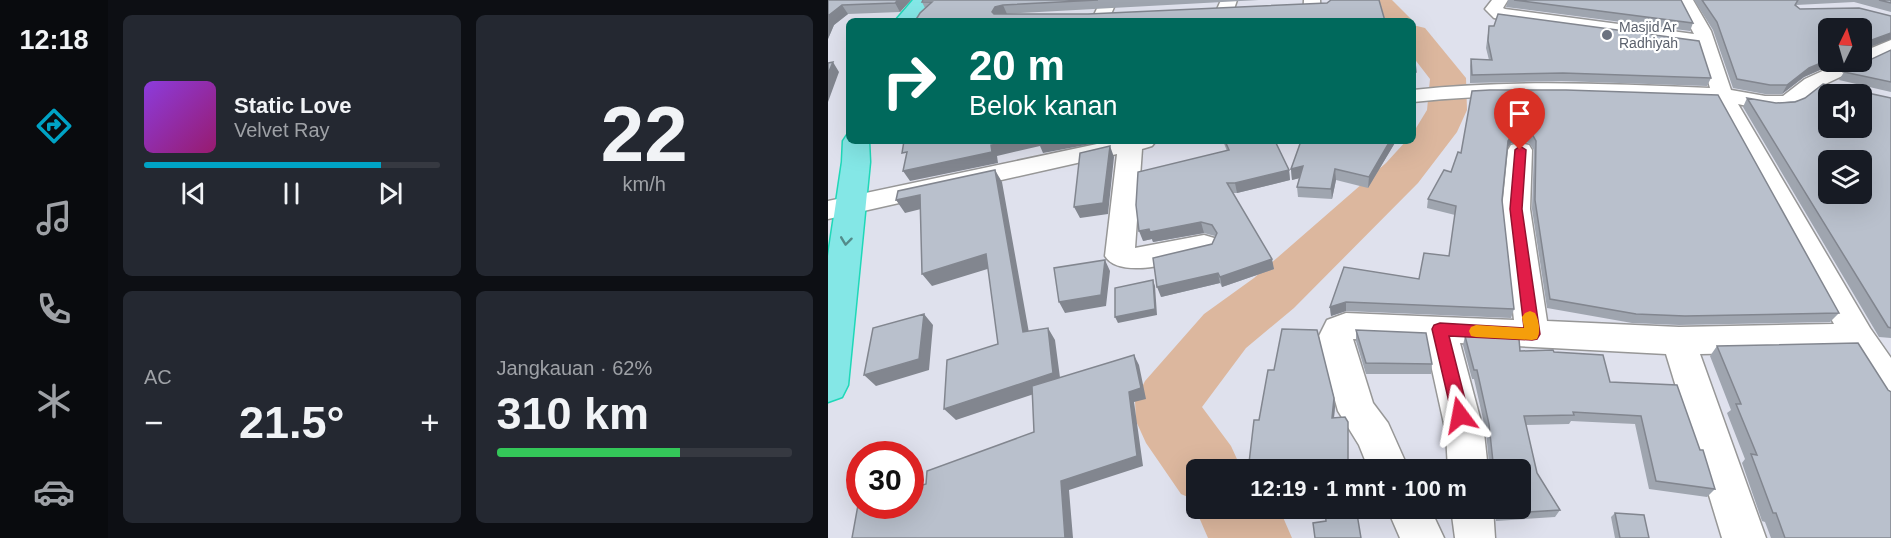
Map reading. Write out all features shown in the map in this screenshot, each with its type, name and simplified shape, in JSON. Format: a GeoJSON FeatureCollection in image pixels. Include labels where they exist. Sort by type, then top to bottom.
{"type":"FeatureCollection","features":[{"type":"Feature","properties":{"kind":"highway"},"geometry":{"type":"LineString","coordinates":[[908,18],[923,0]]}},
{"type":"Feature","properties":{"kind":"highway"},"geometry":{"type":"LineString","coordinates":[[828,385],[839,208],[855,144]]}},
{"type":"Feature","properties":{"kind":"street"},"geometry":{"type":"LineString","coordinates":[[1500,0],[1494,9],[1500,14],[1704,41]]}},
{"type":"Feature","properties":{"kind":"street"},"geometry":{"type":"LineString","coordinates":[[1684,0],[1695,15],[1717,70],[1722,95],[1858,337],[1891,388]]}},
{"type":"Feature","properties":{"kind":"street"},"geometry":{"type":"LineString","coordinates":[[1221,9],[1250,7]]}},
{"type":"Feature","properties":{"kind":"street"},"geometry":{"type":"LineString","coordinates":[[1084,16],[1106,8],[1124,14]]}},
{"type":"Feature","properties":{"kind":"street"},"geometry":{"type":"LineString","coordinates":[[1872,55],[1891,46]]}},
{"type":"Feature","properties":{"kind":"street"},"geometry":{"type":"LineString","coordinates":[[1416,96],[1469,90],[1549,88],[1722,95],[1765,103],[1786,103],[1796,99],[1812,83],[1836,72]]}},
{"type":"Feature","properties":{"kind":"street"},"geometry":{"type":"LineString","coordinates":[[1812,83],[1818,84]]}},
{"type":"Feature","properties":{"kind":"street"},"geometry":{"type":"LineString","coordinates":[[839,208],[1128,144]]}},
{"type":"Feature","properties":{"kind":"street"},"geometry":{"type":"LineString","coordinates":[[1137,144],[1120,256],[1138,259],[1204,246]]}},
{"type":"Feature","properties":{"kind":"street"},"geometry":{"type":"LineString","coordinates":[[1520,150],[1516,209],[1532,334]]}},
{"type":"Feature","properties":{"kind":"street"},"geometry":{"type":"LineString","coordinates":[[1384,459],[1374,435],[1357,411],[1341,361],[1336,336],[1339,329],[1346,326],[1679,341],[1858,337]]}},
{"type":"Feature","properties":{"kind":"street"},"geometry":{"type":"LineString","coordinates":[[1440,329],[1465,433],[1467,459]]}},
{"type":"Feature","properties":{"kind":"street"},"geometry":{"type":"LineString","coordinates":[[1679,341],[1744,538]]}},
{"type":"Feature","properties":{"kind":"street"},"geometry":{"type":"LineString","coordinates":[[1412,519],[1422,538]]}},
{"type":"Feature","properties":{"kind":"building"},"geometry":{"type":"Polygon","coordinates":[[[828,0],[898,0],[895,3],[842,5],[828,16],[828,0]]]}},
{"type":"Feature","properties":{"kind":"building"},"geometry":{"type":"Polygon","coordinates":[[[923,0],[1098,0],[1003,5],[995,7],[992,12],[994,14],[1088,14],[1327,3],[1331,0],[1379,0],[1384,18],[917,18],[932,2],[922,2],[923,0]]]}},
{"type":"Feature","properties":{"kind":"building"},"geometry":{"type":"Polygon","coordinates":[[[1514,0],[1681,0],[1693,23],[1514,0]]]}},
{"type":"Feature","properties":{"kind":"building"},"geometry":{"type":"Polygon","coordinates":[[[1702,0],[1798,0],[1795,5],[1800,9],[1859,8],[1891,16],[1891,33],[1872,40],[1872,18],[1818,18],[1818,64],[1809,68],[1787,85],[1770,85],[1737,79],[1717,22],[1702,0]]]}},
{"type":"Feature","properties":{"kind":"building"},"geometry":{"type":"Polygon","coordinates":[[[1498,14],[1699,41],[1711,78],[1563,73],[1472,75],[1471,59],[1492,60],[1488,41],[1489,26],[1494,26],[1498,14]]]}},
{"type":"Feature","properties":{"kind":"building"},"geometry":{"type":"Polygon","coordinates":[[[1891,50],[1891,82],[1844,72],[1872,72],[1872,59],[1891,50]]]}},
{"type":"Feature","properties":{"kind":"building"},"geometry":{"type":"Polygon","coordinates":[[[833,62],[828,74],[828,63],[833,62]]]}},
{"type":"Feature","properties":{"kind":"building"},"geometry":{"type":"Polygon","coordinates":[[[1818,88],[1818,138],[1872,138],[1872,94],[1891,98],[1891,328],[1888,327],[1747,98],[1776,103],[1795,102],[1805,98],[1818,88]]]}},
{"type":"Feature","properties":{"kind":"building"},"geometry":{"type":"Polygon","coordinates":[[[1472,91],[1718,95],[1839,313],[1685,316],[1636,314],[1550,299],[1535,200],[1536,141],[1532,134],[1523,132],[1512,134],[1508,141],[1502,200],[1514,309],[1346,302],[1330,307],[1344,267],[1419,279],[1424,253],[1449,256],[1456,206],[1428,199],[1444,170],[1451,172],[1458,152],[1461,153],[1472,91]]]}},
{"type":"Feature","properties":{"kind":"building"},"geometry":{"type":"Polygon","coordinates":[[[904,144],[996,144],[991,145],[992,152],[903,171],[907,152],[902,153],[904,144]]]}},
{"type":"Feature","properties":{"kind":"building"},"geometry":{"type":"Polygon","coordinates":[[[1226,144],[1276,144],[1289,170],[1227,183],[1272,259],[1220,277],[1218,273],[1157,287],[1153,258],[1212,244],[1217,233],[1212,225],[1201,222],[1150,232],[1149,229],[1139,231],[1136,205],[1138,172],[1229,150],[1226,144]]]}},
{"type":"Feature","properties":{"kind":"building"},"geometry":{"type":"Polygon","coordinates":[[[1300,144],[1388,144],[1369,177],[1335,169],[1331,189],[1297,187],[1303,166],[1291,169],[1300,144]]]}},
{"type":"Feature","properties":{"kind":"building"},"geometry":{"type":"Polygon","coordinates":[[[1110,146],[1103,203],[1074,207],[1080,153],[1110,146]]]}},
{"type":"Feature","properties":{"kind":"building"},"geometry":{"type":"Polygon","coordinates":[[[995,170],[1023,332],[1048,328],[1053,373],[944,409],[947,360],[998,344],[986,254],[922,274],[920,195],[896,200],[898,191],[995,170]]]}},
{"type":"Feature","properties":{"kind":"building"},"geometry":{"type":"Polygon","coordinates":[[[1105,260],[1101,295],[1059,302],[1054,268],[1105,260]]]}},
{"type":"Feature","properties":{"kind":"building"},"geometry":{"type":"Polygon","coordinates":[[[1153,280],[1155,309],[1115,317],[1115,288],[1153,280]]]}},
{"type":"Feature","properties":{"kind":"building"},"geometry":{"type":"Polygon","coordinates":[[[924,314],[919,359],[864,375],[873,328],[924,314]]]}},
{"type":"Feature","properties":{"kind":"building"},"geometry":{"type":"Polygon","coordinates":[[[1282,329],[1317,330],[1334,398],[1332,418],[1345,417],[1348,422],[1348,459],[1249,459],[1254,420],[1259,420],[1268,370],[1274,370],[1282,329]]]}},
{"type":"Feature","properties":{"kind":"building"},"geometry":{"type":"Polygon","coordinates":[[[1356,330],[1426,333],[1432,364],[1366,363],[1356,330]]]}},
{"type":"Feature","properties":{"kind":"building"},"geometry":{"type":"Polygon","coordinates":[[[1465,336],[1519,339],[1520,351],[1553,350],[1554,352],[1603,355],[1610,382],[1677,385],[1700,450],[1703,450],[1715,489],[1656,481],[1641,416],[1573,412],[1574,415],[1524,416],[1537,473],[1560,510],[1531,512],[1531,459],[1493,459],[1489,424],[1477,370],[1474,370],[1465,336]]]}},
{"type":"Feature","properties":{"kind":"building"},"geometry":{"type":"Polygon","coordinates":[[[1858,343],[1891,392],[1891,538],[1785,538],[1751,454],[1757,455],[1736,404],[1741,404],[1717,346],[1858,343]]]}},
{"type":"Feature","properties":{"kind":"building"},"geometry":{"type":"Polygon","coordinates":[[[1134,355],[1141,388],[1129,392],[1137,456],[1061,481],[1065,538],[852,538],[855,519],[924,519],[924,485],[926,484],[927,471],[1034,432],[1032,386],[1134,355]]]}},
{"type":"Feature","properties":{"kind":"building"},"geometry":{"type":"Polygon","coordinates":[[[1615,513],[1644,515],[1649,538],[1620,538],[1615,513]]]}},
{"type":"Feature","properties":{"kind":"building"},"geometry":{"type":"Polygon","coordinates":[[[1326,519],[1358,519],[1361,538],[1315,538],[1313,523],[1326,521],[1326,519]]]}},
{"type":"Feature","properties":{"kind":"waterway"},"geometry":{"type":"LineString","coordinates":[[1374,0],[1394,18]]}},
{"type":"Feature","properties":{"kind":"waterway"},"geometry":{"type":"LineString","coordinates":[[1198,459],[1170,421],[1168,401],[1225,331],[1274,293],[1402,173],[1436,132],[1447,110],[1448,78],[1416,39]]}},
{"type":"Feature","properties":{"kind":"waterway"},"geometry":{"type":"LineString","coordinates":[[1240,519],[1253,538]]}},
{"type":"Feature","properties":{"kind":"slow traffic"},"geometry":{"type":"LineString","coordinates":[[1476,331],[1532,334],[1530,317]]}},
{"type":"Feature","properties":{"kind":"place","name":"Masjid Ar Radhiyah"},"geometry":{"type":"Point","coordinates":[1607,35]}},
{"type":"Feature","properties":{"kind":"route"},"geometry":{"type":"LineString","coordinates":[[1460,415],[1440,329],[1532,334],[1516,209],[1520,150]]}}]}
